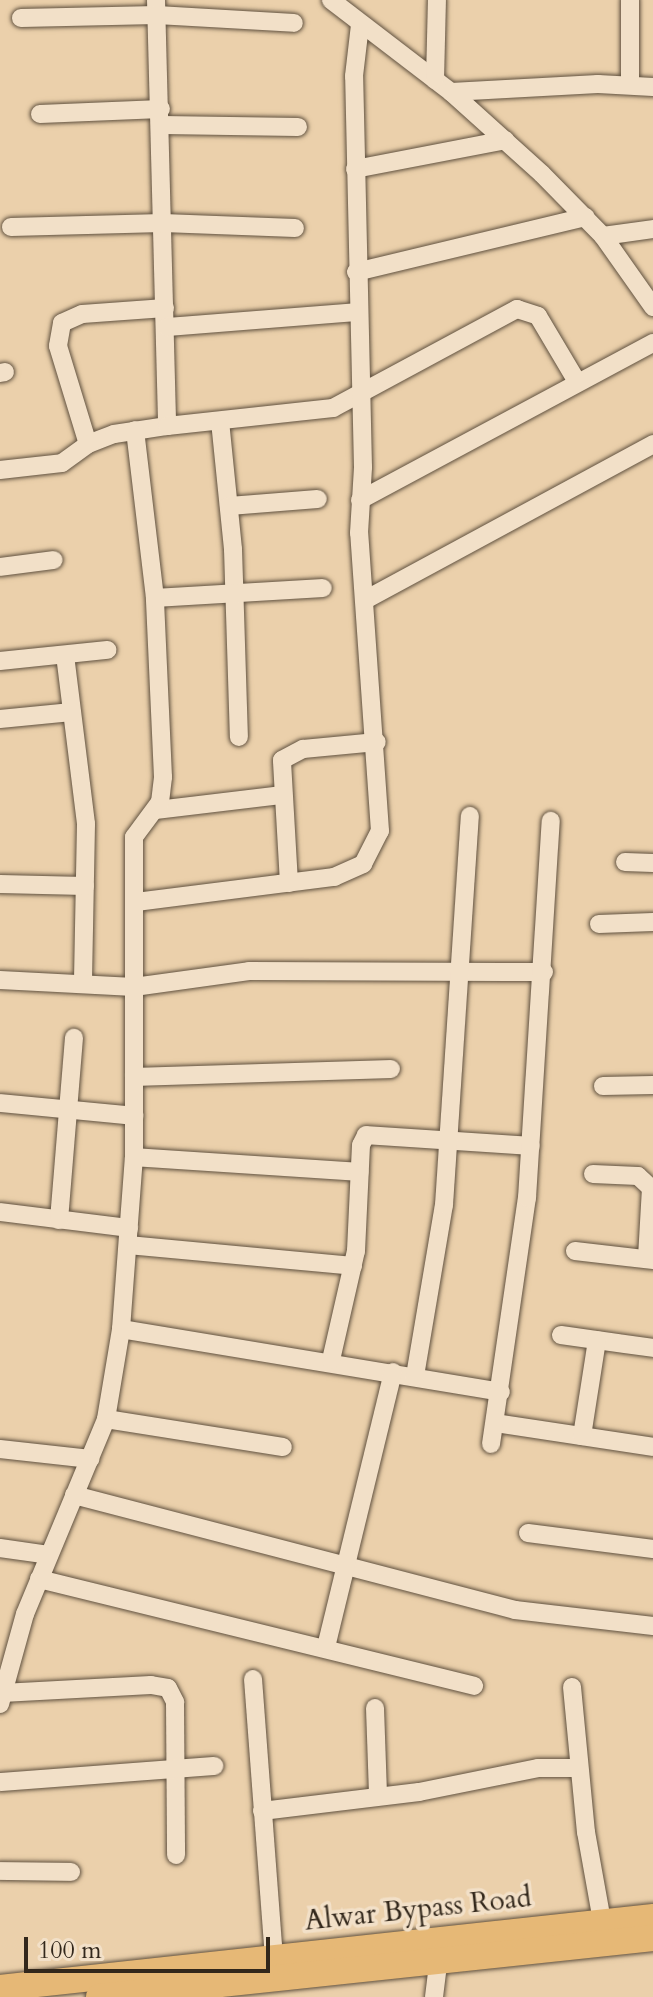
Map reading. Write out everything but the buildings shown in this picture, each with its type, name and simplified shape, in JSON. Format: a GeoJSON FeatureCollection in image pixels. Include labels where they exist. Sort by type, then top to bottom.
{"type":"FeatureCollection","features":[{"type":"Feature","properties":{"kind":"main road","name":"Alwar Bypass Road"},"geometry":{"type":"LineString","coordinates":[[0,1988],[653,1917]]}},
{"type":"Feature","properties":{"kind":"main road","name":"Alwar Bypass Road"},"geometry":{"type":"LineString","coordinates":[[99,1997],[653,1938]]}},
{"type":"Feature","properties":{"kind":"street"},"geometry":{"type":"LineString","coordinates":[[435,80],[437,0]]}},
{"type":"Feature","properties":{"kind":"street"},"geometry":{"type":"LineString","coordinates":[[630,0],[630,84]]}},
{"type":"Feature","properties":{"kind":"street"},"geometry":{"type":"LineString","coordinates":[[339,3],[360,25],[451,92],[585,217],[603,236],[653,307]]}},
{"type":"Feature","properties":{"kind":"street"},"geometry":{"type":"LineString","coordinates":[[157,8],[167,426]]}},
{"type":"Feature","properties":{"kind":"street"},"geometry":{"type":"LineString","coordinates":[[21,18],[157,8],[294,23]]}},
{"type":"Feature","properties":{"kind":"street"},"geometry":{"type":"LineString","coordinates":[[136,902],[289,883],[349,872],[375,850],[381,805],[365,600],[360,500],[362,394],[356,312],[355,169],[360,25]]}},
{"type":"Feature","properties":{"kind":"street"},"geometry":{"type":"LineString","coordinates":[[451,92],[630,84],[653,87]]}},
{"type":"Feature","properties":{"kind":"street"},"geometry":{"type":"LineString","coordinates":[[40,114],[161,117],[298,127]]}},
{"type":"Feature","properties":{"kind":"street"},"geometry":{"type":"LineString","coordinates":[[355,169],[505,140]]}},
{"type":"Feature","properties":{"kind":"street"},"geometry":{"type":"LineString","coordinates":[[356,272],[585,217]]}},
{"type":"Feature","properties":{"kind":"street"},"geometry":{"type":"LineString","coordinates":[[11,227],[163,223],[295,228]]}},
{"type":"Feature","properties":{"kind":"street"},"geometry":{"type":"LineString","coordinates":[[603,236],[653,229]]}},
{"type":"Feature","properties":{"kind":"street"},"geometry":{"type":"LineString","coordinates":[[88,444],[58,346],[62,323],[82,314],[165,308]]}},
{"type":"Feature","properties":{"kind":"street"},"geometry":{"type":"LineString","coordinates":[[0,470],[62,463],[88,444],[135,430],[315,412],[362,394],[525,308],[538,316],[576,380]]}},
{"type":"Feature","properties":{"kind":"street"},"geometry":{"type":"LineString","coordinates":[[167,327],[356,312]]}},
{"type":"Feature","properties":{"kind":"street"},"geometry":{"type":"LineString","coordinates":[[360,500],[576,380],[653,343]]}},
{"type":"Feature","properties":{"kind":"street"},"geometry":{"type":"LineString","coordinates":[[220,421],[235,593],[239,737]]}},
{"type":"Feature","properties":{"kind":"street"},"geometry":{"type":"LineString","coordinates":[[135,430],[155,598],[163,777],[156,810],[134,837],[134,1157],[121,1329],[106,1419],[8,1648],[1,1698],[151,1685],[168,1688],[175,1702],[176,1855]]}},
{"type":"Feature","properties":{"kind":"street"},"geometry":{"type":"LineString","coordinates":[[365,600],[653,444]]}},
{"type":"Feature","properties":{"kind":"street"},"geometry":{"type":"LineString","coordinates":[[229,506],[318,499]]}},
{"type":"Feature","properties":{"kind":"street"},"geometry":{"type":"LineString","coordinates":[[0,567],[54,560]]}},
{"type":"Feature","properties":{"kind":"street"},"geometry":{"type":"LineString","coordinates":[[155,598],[323,588]]}},
{"type":"Feature","properties":{"kind":"street"},"geometry":{"type":"LineString","coordinates":[[0,661],[107,650]]}},
{"type":"Feature","properties":{"kind":"street"},"geometry":{"type":"LineString","coordinates":[[65,655],[86,824],[83,984]]}},
{"type":"Feature","properties":{"kind":"street"},"geometry":{"type":"LineString","coordinates":[[0,719],[72,712]]}},
{"type":"Feature","properties":{"kind":"street"},"geometry":{"type":"LineString","coordinates":[[289,883],[281,769],[287,755],[377,742]]}},
{"type":"Feature","properties":{"kind":"street"},"geometry":{"type":"LineString","coordinates":[[156,810],[282,795]]}},
{"type":"Feature","properties":{"kind":"street"},"geometry":{"type":"LineString","coordinates":[[415,1376],[436,1269],[450,1138],[470,816]]}},
{"type":"Feature","properties":{"kind":"street"},"geometry":{"type":"LineString","coordinates":[[491,1444],[501,1392],[531,1146],[551,821]]}},
{"type":"Feature","properties":{"kind":"street"},"geometry":{"type":"LineString","coordinates":[[625,862],[653,863]]}},
{"type":"Feature","properties":{"kind":"street"},"geometry":{"type":"LineString","coordinates":[[0,884],[85,886]]}},
{"type":"Feature","properties":{"kind":"street"},"geometry":{"type":"LineString","coordinates":[[599,924],[653,922]]}},
{"type":"Feature","properties":{"kind":"street"},"geometry":{"type":"LineString","coordinates":[[0,980],[134,987],[249,971],[544,972]]}},
{"type":"Feature","properties":{"kind":"street"},"geometry":{"type":"LineString","coordinates":[[59,1220],[74,1038]]}},
{"type":"Feature","properties":{"kind":"street"},"geometry":{"type":"LineString","coordinates":[[134,1077],[391,1069]]}},
{"type":"Feature","properties":{"kind":"street"},"geometry":{"type":"LineString","coordinates":[[603,1086],[653,1085]]}},
{"type":"Feature","properties":{"kind":"street"},"geometry":{"type":"LineString","coordinates":[[0,1103],[134,1116]]}},
{"type":"Feature","properties":{"kind":"street"},"geometry":{"type":"LineString","coordinates":[[331,1360],[353,1266],[362,1139],[371,1133],[531,1146]]}},
{"type":"Feature","properties":{"kind":"street"},"geometry":{"type":"LineString","coordinates":[[134,1157],[360,1172]]}},
{"type":"Feature","properties":{"kind":"street"},"geometry":{"type":"LineString","coordinates":[[575,1251],[650,1258],[651,1188],[638,1176],[593,1174]]}},
{"type":"Feature","properties":{"kind":"street"},"geometry":{"type":"LineString","coordinates":[[0,1212],[59,1220],[128,1236],[353,1266]]}},
{"type":"Feature","properties":{"kind":"street"},"geometry":{"type":"LineString","coordinates":[[121,1329],[331,1360],[501,1392]]}},
{"type":"Feature","properties":{"kind":"street"},"geometry":{"type":"LineString","coordinates":[[561,1335],[653,1348]]}},
{"type":"Feature","properties":{"kind":"street"},"geometry":{"type":"LineString","coordinates":[[582,1436],[597,1340]]}},
{"type":"Feature","properties":{"kind":"street"},"geometry":{"type":"LineString","coordinates":[[326,1647],[393,1372]]}},
{"type":"Feature","properties":{"kind":"street"},"geometry":{"type":"LineString","coordinates":[[106,1419],[283,1447]]}},
{"type":"Feature","properties":{"kind":"street"},"geometry":{"type":"LineString","coordinates":[[495,1423],[653,1447]]}},
{"type":"Feature","properties":{"kind":"street"},"geometry":{"type":"LineString","coordinates":[[0,1449],[90,1459]]}},
{"type":"Feature","properties":{"kind":"street"},"geometry":{"type":"LineString","coordinates":[[74,1495],[347,1570],[515,1610],[653,1626]]}},
{"type":"Feature","properties":{"kind":"street"},"geometry":{"type":"LineString","coordinates":[[528,1533],[653,1549]]}},
{"type":"Feature","properties":{"kind":"street"},"geometry":{"type":"LineString","coordinates":[[0,1548],[49,1555]]}},
{"type":"Feature","properties":{"kind":"street"},"geometry":{"type":"LineString","coordinates":[[39,1579],[326,1647],[474,1686]]}},
{"type":"Feature","properties":{"kind":"street"},"geometry":{"type":"LineString","coordinates":[[253,1679],[274,1956]]}},
{"type":"Feature","properties":{"kind":"street"},"geometry":{"type":"LineString","coordinates":[[572,1687],[579,1768],[602,1921]]}},
{"type":"Feature","properties":{"kind":"street"},"geometry":{"type":"LineString","coordinates":[[375,1708],[378,1796]]}},
{"type":"Feature","properties":{"kind":"street"},"geometry":{"type":"LineString","coordinates":[[0,1782],[214,1766]]}},
{"type":"Feature","properties":{"kind":"street"},"geometry":{"type":"LineString","coordinates":[[262,1811],[378,1796],[538,1768],[579,1768]]}},
{"type":"Feature","properties":{"kind":"street"},"geometry":{"type":"LineString","coordinates":[[0,1871],[71,1872]]}},
{"type":"Feature","properties":{"kind":"street"},"geometry":{"type":"LineString","coordinates":[[434,1997],[439,1959]]}}]}
